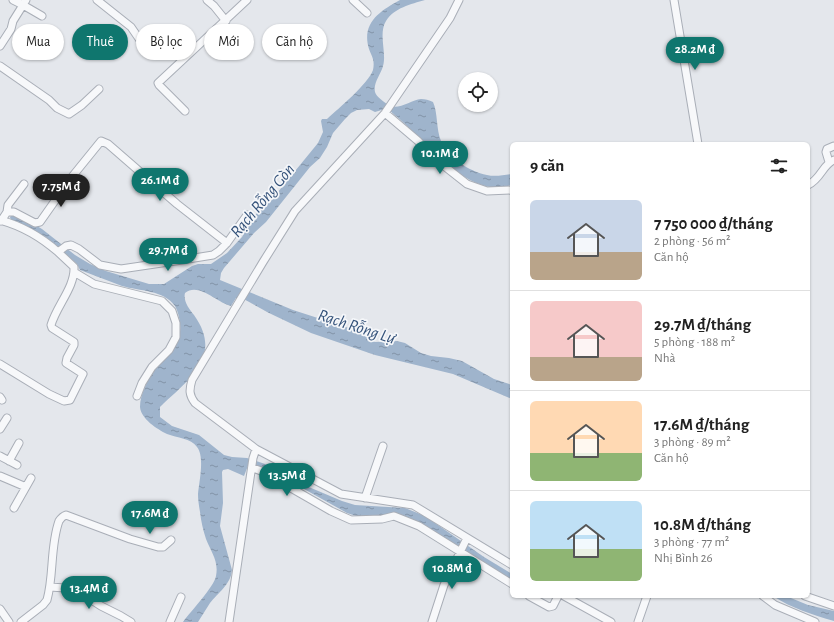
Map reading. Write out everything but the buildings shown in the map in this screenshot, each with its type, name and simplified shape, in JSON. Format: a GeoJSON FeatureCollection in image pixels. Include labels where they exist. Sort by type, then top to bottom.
{"type":"FeatureCollection","features":[{"type":"Feature","properties":{"kind":"street"},"geometry":{"type":"LineString","coordinates":[[13,0],[25,3],[42,16]]}},
{"type":"Feature","properties":{"kind":"street"},"geometry":{"type":"LineString","coordinates":[[97,0],[131,27],[136,34]]}},
{"type":"Feature","properties":{"kind":"street"},"geometry":{"type":"LineString","coordinates":[[207,0],[226,21]]}},
{"type":"Feature","properties":{"kind":"street"},"geometry":{"type":"LineString","coordinates":[[185,111],[158,83],[170,70],[226,21],[247,0]]}},
{"type":"Feature","properties":{"kind":"street"},"geometry":{"type":"LineString","coordinates":[[353,0],[366,12]]}},
{"type":"Feature","properties":{"kind":"street"},"geometry":{"type":"LineString","coordinates":[[459,0],[450,18],[386,111],[295,211],[192,380],[190,396],[195,403],[256,449],[341,494],[413,505],[466,539],[510,564]]}},
{"type":"Feature","properties":{"kind":"street"},"geometry":{"type":"LineString","coordinates":[[674,0],[698,142]]}},
{"type":"Feature","properties":{"kind":"street"},"geometry":{"type":"LineString","coordinates":[[0,46],[11,29],[13,21],[25,3]]}},
{"type":"Feature","properties":{"kind":"street"},"geometry":{"type":"LineString","coordinates":[[0,66],[50,100],[57,108],[69,114],[82,105],[99,89]]}},
{"type":"Feature","properties":{"kind":"street"},"geometry":{"type":"LineString","coordinates":[[386,111],[434,158],[467,184],[487,191],[510,190]]}},
{"type":"Feature","properties":{"kind":"street"},"geometry":{"type":"LineString","coordinates":[[7,212],[14,212],[35,223],[40,222],[71,178],[101,141],[108,144],[177,204],[227,243]]}},
{"type":"Feature","properties":{"kind":"street"},"geometry":{"type":"LineString","coordinates":[[810,184],[815,182],[831,161],[826,152],[827,149],[834,146]]}},
{"type":"Feature","properties":{"kind":"street"},"geometry":{"type":"LineString","coordinates":[[0,364],[49,394],[64,401],[70,400],[84,374],[66,363],[74,342],[52,328],[51,325],[58,307],[68,290],[74,272],[74,267],[61,250],[20,227],[0,221],[7,212],[8,205],[24,184]]}},
{"type":"Feature","properties":{"kind":"street"},"geometry":{"type":"LineString","coordinates":[[61,250],[74,246],[100,265],[120,269],[213,255],[227,243],[248,215]]}},
{"type":"Feature","properties":{"kind":"street"},"geometry":{"type":"LineString","coordinates":[[74,272],[94,284],[162,301],[172,311],[176,323],[176,337],[168,350],[152,367],[142,383],[137,396]]}},
{"type":"Feature","properties":{"kind":"street"},"geometry":{"type":"LineString","coordinates":[[0,429],[7,418]]}},
{"type":"Feature","properties":{"kind":"street"},"geometry":{"type":"LineString","coordinates":[[9,461],[19,443]]}},
{"type":"Feature","properties":{"kind":"street"},"geometry":{"type":"LineString","coordinates":[[365,498],[383,446]]}},
{"type":"Feature","properties":{"kind":"street"},"geometry":{"type":"LineString","coordinates":[[229,622],[256,449]]}},
{"type":"Feature","properties":{"kind":"street"},"geometry":{"type":"LineString","coordinates":[[0,456],[17,465]]}},
{"type":"Feature","properties":{"kind":"street"},"geometry":{"type":"LineString","coordinates":[[253,464],[277,477],[291,488],[331,511],[351,520],[382,519],[394,516],[418,526],[510,583]]}},
{"type":"Feature","properties":{"kind":"street"},"geometry":{"type":"LineString","coordinates":[[0,476],[26,488]]}},
{"type":"Feature","properties":{"kind":"street"},"geometry":{"type":"LineString","coordinates":[[14,508],[30,478]]}},
{"type":"Feature","properties":{"kind":"street"},"geometry":{"type":"LineString","coordinates":[[21,622],[43,605],[47,600],[55,542],[62,517],[66,515],[130,539],[158,547],[163,547],[172,540]]}},
{"type":"Feature","properties":{"kind":"street"},"geometry":{"type":"LineString","coordinates":[[432,622],[444,585],[466,539]]}},
{"type":"Feature","properties":{"kind":"street"},"geometry":{"type":"LineString","coordinates":[[50,587],[65,588],[79,592],[131,622]]}},
{"type":"Feature","properties":{"kind":"street"},"geometry":{"type":"LineString","coordinates":[[170,622],[181,597]]}},
{"type":"Feature","properties":{"kind":"street"},"geometry":{"type":"LineString","coordinates":[[533,598],[549,607],[552,606],[557,598]]}},
{"type":"Feature","properties":{"kind":"street"},"geometry":{"type":"LineString","coordinates":[[568,598],[611,622]]}},
{"type":"Feature","properties":{"kind":"street"},"geometry":{"type":"LineString","coordinates":[[638,622],[646,598]]}},
{"type":"Feature","properties":{"kind":"street"},"geometry":{"type":"LineString","coordinates":[[765,598],[775,606],[815,622]]}},
{"type":"Feature","properties":{"kind":"street"},"geometry":{"type":"LineString","coordinates":[[810,598],[834,606]]}},
{"type":"Feature","properties":{"kind":"street"},"geometry":{"type":"LineString","coordinates":[[0,609],[9,622]]}},
{"type":"Feature","properties":{"kind":"water"},"geometry":{"type":"Polygon","coordinates":[[[400,0],[425,0],[398,10],[386,21],[383,32],[384,61],[375,85],[376,94],[379,98],[392,107],[421,99],[433,102],[436,111],[439,136],[454,159],[473,171],[487,175],[500,176],[510,174],[510,185],[490,187],[470,180],[446,163],[390,111],[385,109],[375,112],[369,109],[357,110],[351,113],[333,133],[320,158],[310,167],[266,222],[254,233],[224,268],[221,273],[220,280],[293,310],[358,331],[375,342],[397,341],[405,343],[421,353],[462,361],[494,379],[510,384],[510,398],[453,374],[375,355],[311,333],[240,297],[236,298],[231,306],[202,291],[190,290],[185,293],[185,299],[188,308],[194,315],[202,330],[205,343],[204,355],[199,367],[191,377],[160,407],[160,417],[172,426],[199,435],[224,455],[247,458],[271,466],[304,485],[342,501],[355,505],[405,508],[425,516],[484,557],[510,573],[510,581],[394,514],[359,517],[347,513],[270,470],[249,463],[244,476],[228,469],[223,470],[222,472],[223,503],[220,526],[232,570],[229,580],[224,588],[210,603],[198,622],[183,622],[211,586],[217,571],[214,557],[204,532],[199,505],[198,494],[201,457],[197,447],[191,442],[167,434],[150,423],[143,416],[140,407],[143,391],[148,380],[162,361],[171,352],[179,337],[180,323],[177,310],[170,301],[158,294],[122,286],[80,270],[77,264],[47,238],[11,220],[10,217],[12,215],[22,217],[42,229],[75,255],[90,264],[106,271],[149,284],[164,284],[192,266],[198,264],[211,264],[227,253],[242,237],[253,217],[273,198],[318,143],[323,132],[322,119],[327,119],[339,109],[370,76],[374,64],[367,40],[368,32],[374,19],[379,13],[400,0]]]}},
{"type":"Feature","properties":{"kind":"water"},"geometry":{"type":"Polygon","coordinates":[[[776,598],[791,598],[808,605],[834,611],[834,621],[810,614],[776,598]]]}},
{"type":"Feature","properties":{"kind":"water label","name":"Rạch Rỗng Gòn"},"geometry":{"type":"Point","coordinates":[262,200]}},
{"type":"Feature","properties":{"kind":"water label","name":"Rạch Rỗng Lự"},"geometry":{"type":"Point","coordinates":[357,326]}}]}
